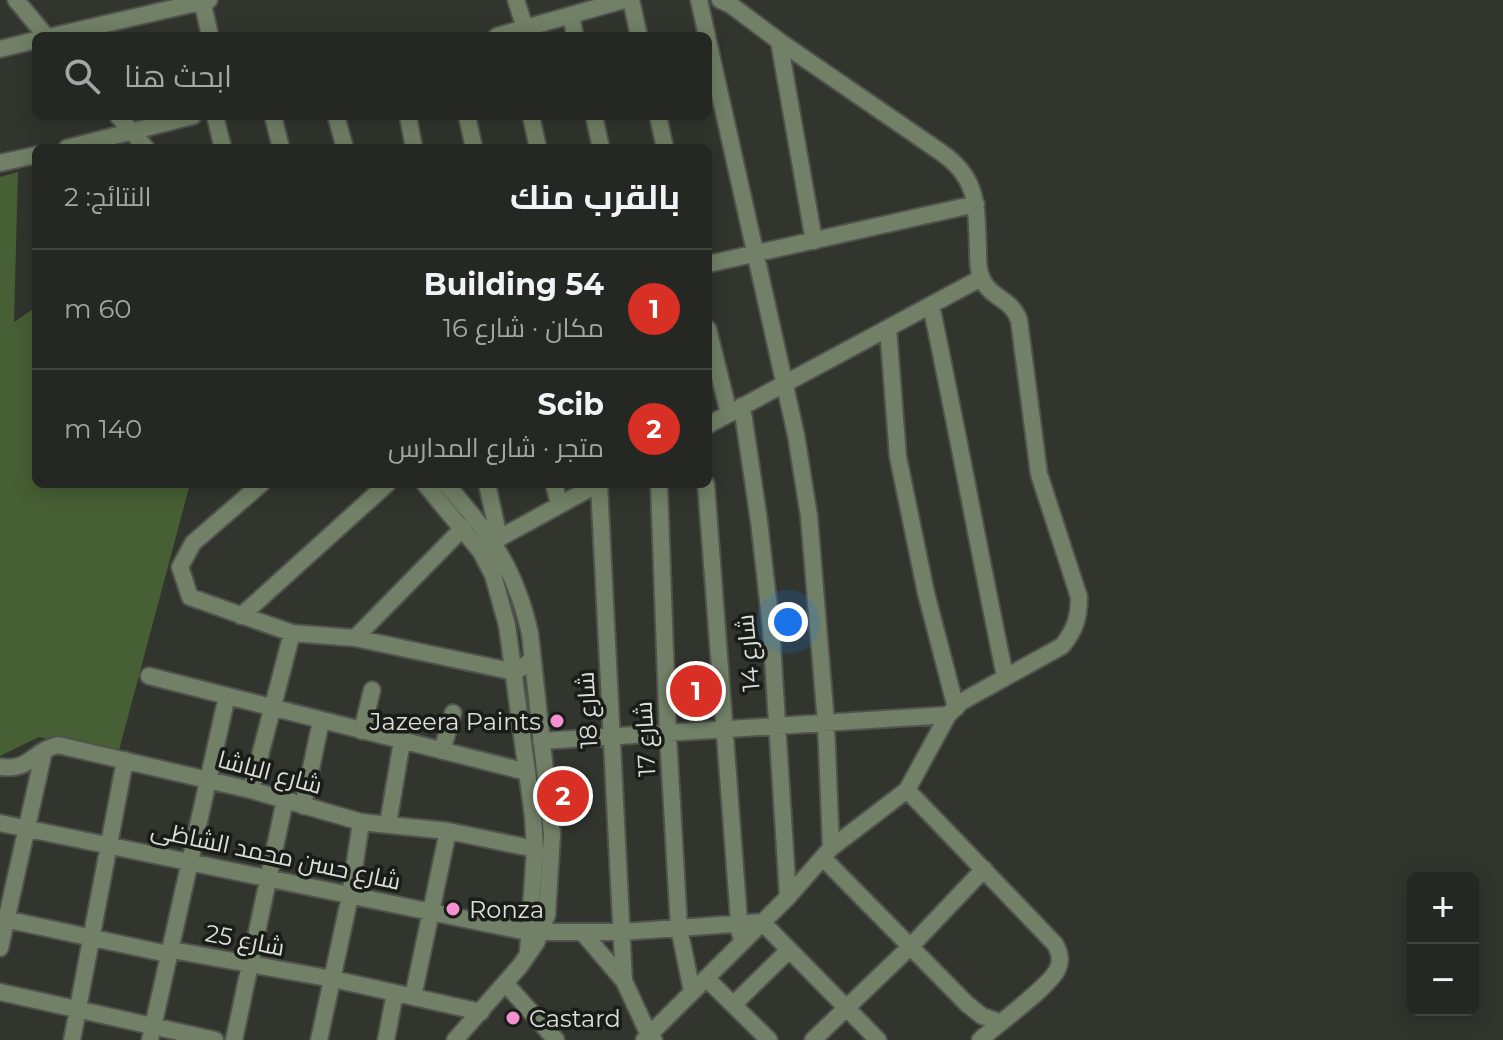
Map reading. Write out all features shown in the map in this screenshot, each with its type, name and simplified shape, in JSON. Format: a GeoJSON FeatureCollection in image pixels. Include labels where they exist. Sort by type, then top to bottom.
{"type":"FeatureCollection","features":[{"type":"Feature","properties":{"kind":"street"},"geometry":{"type":"LineString","coordinates":[[16,0],[43,32]]}},
{"type":"Feature","properties":{"kind":"street"},"geometry":{"type":"LineString","coordinates":[[513,32],[516,0]]}},
{"type":"Feature","properties":{"kind":"street"},"geometry":{"type":"LineString","coordinates":[[516,32],[624,0]]}},
{"type":"Feature","properties":{"kind":"street"},"geometry":{"type":"LineString","coordinates":[[631,0],[638,32]]}},
{"type":"Feature","properties":{"kind":"street"},"geometry":{"type":"LineString","coordinates":[[699,0],[706,32]]}},
{"type":"Feature","properties":{"kind":"street"},"geometry":{"type":"LineString","coordinates":[[583,933],[624,981],[649,1038],[828,853],[907,790],[952,712],[1005,676],[1062,646],[1073,632],[1079,615],[1079,597],[1039,474],[1019,320],[1010,303],[992,294],[981,278],[976,204],[970,181],[958,164],[720,0]]}},
{"type":"Feature","properties":{"kind":"street"},"geometry":{"type":"LineString","coordinates":[[70,32],[205,1],[209,32]]}},
{"type":"Feature","properties":{"kind":"street"},"geometry":{"type":"LineString","coordinates":[[571,15],[574,32]]}},
{"type":"Feature","properties":{"kind":"street"},"geometry":{"type":"LineString","coordinates":[[0,49],[32,41]]}},
{"type":"Feature","properties":{"kind":"street"},"geometry":{"type":"LineString","coordinates":[[779,41],[814,241]]}},
{"type":"Feature","properties":{"kind":"street"},"geometry":{"type":"LineString","coordinates":[[712,60],[796,435],[809,516],[826,723],[828,853],[967,1004],[982,1016],[1000,1022]]}},
{"type":"Feature","properties":{"kind":"street"},"geometry":{"type":"LineString","coordinates":[[121,120],[142,144]]}},
{"type":"Feature","properties":{"kind":"street"},"geometry":{"type":"LineString","coordinates":[[81,144],[175,120]]}},
{"type":"Feature","properties":{"kind":"street"},"geometry":{"type":"LineString","coordinates":[[216,120],[222,144]]}},
{"type":"Feature","properties":{"kind":"street"},"geometry":{"type":"LineString","coordinates":[[274,120],[280,144]]}},
{"type":"Feature","properties":{"kind":"street"},"geometry":{"type":"LineString","coordinates":[[337,120],[344,144]]}},
{"type":"Feature","properties":{"kind":"street"},"geometry":{"type":"LineString","coordinates":[[409,120],[413,144]]}},
{"type":"Feature","properties":{"kind":"street"},"geometry":{"type":"LineString","coordinates":[[468,120],[473,144]]}},
{"type":"Feature","properties":{"kind":"street"},"geometry":{"type":"LineString","coordinates":[[532,120],[537,144]]}},
{"type":"Feature","properties":{"kind":"street"},"geometry":{"type":"LineString","coordinates":[[595,120],[600,144]]}},
{"type":"Feature","properties":{"kind":"street"},"geometry":{"type":"LineString","coordinates":[[659,120],[664,144]]}},
{"type":"Feature","properties":{"kind":"street"},"geometry":{"type":"LineString","coordinates":[[0,163],[32,156]]}},
{"type":"Feature","properties":{"kind":"street"},"geometry":{"type":"LineString","coordinates":[[712,263],[976,204]]}},
{"type":"Feature","properties":{"kind":"street"},"geometry":{"type":"LineString","coordinates":[[712,423],[981,278]]}},
{"type":"Feature","properties":{"kind":"street"},"geometry":{"type":"LineString","coordinates":[[931,305],[1005,676]]}},
{"type":"Feature","properties":{"kind":"street"},"geometry":{"type":"LineString","coordinates":[[888,328],[898,457],[952,712]]}},
{"type":"Feature","properties":{"kind":"street","name":"شارع 14"},"geometry":{"type":"LineString","coordinates":[[712,341],[736,410],[769,612],[788,897]]}},
{"type":"Feature","properties":{"kind":"street"},"geometry":{"type":"LineString","coordinates":[[256,488],[193,543],[180,567],[190,597],[292,633],[355,638],[515,672],[532,660]]}},
{"type":"Feature","properties":{"kind":"street"},"geometry":{"type":"LineString","coordinates":[[241,616],[383,488]]}},
{"type":"Feature","properties":{"kind":"street"},"geometry":{"type":"LineString","coordinates":[[428,488],[481,552],[493,575],[507,625],[535,849],[535,932]]}},
{"type":"Feature","properties":{"kind":"street"},"geometry":{"type":"LineString","coordinates":[[450,488],[496,539]]}},
{"type":"Feature","properties":{"kind":"street"},"geometry":{"type":"LineString","coordinates":[[455,1040],[506,984],[528,952],[549,902],[552,834],[524,605],[496,539],[488,488]]}},
{"type":"Feature","properties":{"kind":"street"},"geometry":{"type":"LineString","coordinates":[[555,488],[559,504]]}},
{"type":"Feature","properties":{"kind":"street"},"geometry":{"type":"LineString","coordinates":[[496,539],[591,488]]}},
{"type":"Feature","properties":{"kind":"street","name":"شارع 18"},"geometry":{"type":"LineString","coordinates":[[599,488],[624,981]]}},
{"type":"Feature","properties":{"kind":"street","name":"شارع 17"},"geometry":{"type":"LineString","coordinates":[[659,488],[679,928],[692,991]]}},
{"type":"Feature","properties":{"kind":"street"},"geometry":{"type":"LineString","coordinates":[[706,488],[741,943]]}},
{"type":"Feature","properties":{"kind":"street"},"geometry":{"type":"LineString","coordinates":[[355,638],[463,528]]}},
{"type":"Feature","properties":{"kind":"street"},"geometry":{"type":"LineString","coordinates":[[251,790],[292,633]]}},
{"type":"Feature","properties":{"kind":"street"},"geometry":{"type":"LineString","coordinates":[[149,676],[527,772]]}},
{"type":"Feature","properties":{"kind":"street"},"geometry":{"type":"LineString","coordinates":[[362,731],[372,690]]}},
{"type":"Feature","properties":{"kind":"street"},"geometry":{"type":"LineString","coordinates":[[152,1033],[227,696]]}},
{"type":"Feature","properties":{"kind":"street"},"geometry":{"type":"LineString","coordinates":[[541,741],[612,735],[668,735],[952,712]]}},
{"type":"Feature","properties":{"kind":"street"},"geometry":{"type":"LineString","coordinates":[[442,751],[453,713]]}},
{"type":"Feature","properties":{"kind":"street"},"geometry":{"type":"LineString","coordinates":[[303,806],[321,721]]}},
{"type":"Feature","properties":{"kind":"street"},"geometry":{"type":"LineString","coordinates":[[388,824],[402,741]]}},
{"type":"Feature","properties":{"kind":"street","name":"شارع الباشا"},"geometry":{"type":"LineString","coordinates":[[0,767],[25,766],[44,750],[58,745],[251,790],[361,822],[448,831],[535,849]]}},
{"type":"Feature","properties":{"kind":"street"},"geometry":{"type":"LineString","coordinates":[[0,948],[3,919],[28,828],[44,750]]}},
{"type":"Feature","properties":{"kind":"street"},"geometry":{"type":"LineString","coordinates":[[72,1040],[125,760]]}},
{"type":"Feature","properties":{"kind":"street"},"geometry":{"type":"LineString","coordinates":[[907,790],[1055,944],[1060,960],[1054,976],[982,1039]]}},
{"type":"Feature","properties":{"kind":"street"},"geometry":{"type":"LineString","coordinates":[[234,1040],[285,800]]}},
{"type":"Feature","properties":{"kind":"street"},"geometry":{"type":"LineString","coordinates":[[319,1040],[350,896],[361,822]]}},
{"type":"Feature","properties":{"kind":"street","name":"شارع حسن محمد الشاظى"},"geometry":{"type":"LineString","coordinates":[[0,823],[535,932],[622,932],[762,922]]}},
{"type":"Feature","properties":{"kind":"street"},"geometry":{"type":"LineString","coordinates":[[413,997],[448,831]]}},
{"type":"Feature","properties":{"kind":"street"},"geometry":{"type":"LineString","coordinates":[[813,1040],[911,946],[984,869]]}},
{"type":"Feature","properties":{"kind":"street","name":"شارع 25"},"geometry":{"type":"LineString","coordinates":[[3,919],[163,953],[172,950],[251,967],[333,979],[481,1012]]}},
{"type":"Feature","properties":{"kind":"street"},"geometry":{"type":"LineString","coordinates":[[762,922],[878,1040]]}},
{"type":"Feature","properties":{"kind":"street"},"geometry":{"type":"LineString","coordinates":[[733,1005],[788,951]]}},
{"type":"Feature","properties":{"kind":"street"},"geometry":{"type":"LineString","coordinates":[[706,978],[769,1040]]}},
{"type":"Feature","properties":{"kind":"street"},"geometry":{"type":"LineString","coordinates":[[506,984],[556,1040]]}},
{"type":"Feature","properties":{"kind":"street"},"geometry":{"type":"LineString","coordinates":[[0,992],[79,1010],[152,1033],[215,1040]]}},
{"type":"Feature","properties":{"kind":"street"},"geometry":{"type":"LineString","coordinates":[[386,1040],[395,993]]}},
{"type":"Feature","properties":{"kind":"green space"},"geometry":{"type":"Polygon","coordinates":[[[18,172],[14,322],[32,310],[32,488],[189,488],[118,754],[39,737],[0,756],[0,177],[18,172]]]}},
{"type":"Feature","properties":{"kind":"place","name":"Building 54"},"geometry":{"type":"Point","coordinates":[696,691]}},
{"type":"Feature","properties":{"kind":"place","name":"Jazeera Paints"},"geometry":{"type":"Point","coordinates":[557,721]}},
{"type":"Feature","properties":{"kind":"place","name":"Scib"},"geometry":{"type":"Point","coordinates":[563,796]}},
{"type":"Feature","properties":{"kind":"place","name":"Ronza"},"geometry":{"type":"Point","coordinates":[453,909]}},
{"type":"Feature","properties":{"kind":"place","name":"Castard"},"geometry":{"type":"Point","coordinates":[513,1018]}}]}
